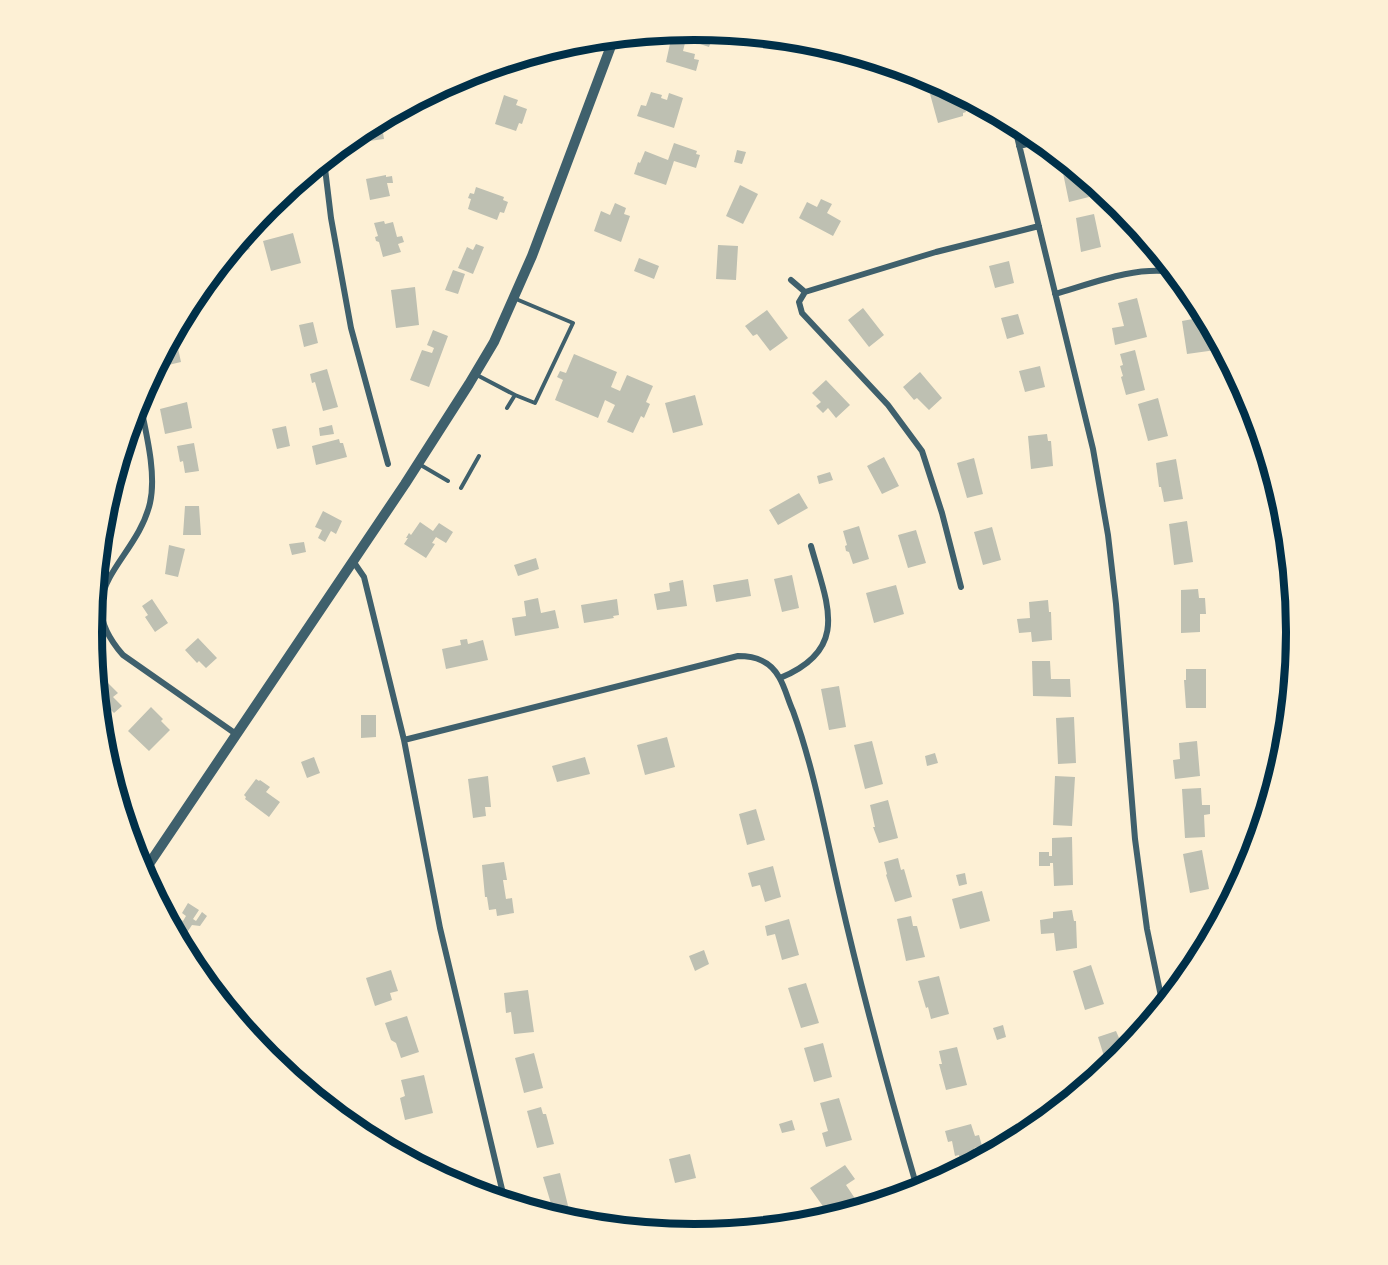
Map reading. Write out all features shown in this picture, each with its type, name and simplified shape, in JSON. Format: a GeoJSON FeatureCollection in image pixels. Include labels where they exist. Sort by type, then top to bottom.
{"type":"FeatureCollection","features":[{"type":"Feature","properties":{"kind":"street"},"geometry":{"type":"LineString","coordinates":[[149,864],[419,463],[494,342],[515,298],[611,47]]}},
{"type":"Feature","properties":{"kind":"street"},"geometry":{"type":"LineString","coordinates":[[1017,136],[1093,449],[1108,535],[1116,604],[1134,839],[1147,929],[1161,997]]}},
{"type":"Feature","properties":{"kind":"street"},"geometry":{"type":"LineString","coordinates":[[1019,146],[1028,144]]}},
{"type":"Feature","properties":{"kind":"street"},"geometry":{"type":"LineString","coordinates":[[325,170],[331,218],[351,328],[388,464]]}},
{"type":"Feature","properties":{"kind":"street"},"geometry":{"type":"LineString","coordinates":[[961,586],[922,451],[888,405],[802,314],[799,302],[805,292],[936,252],[1039,226]]}},
{"type":"Feature","properties":{"kind":"street"},"geometry":{"type":"LineString","coordinates":[[1055,294],[1126,274],[1143,271],[1164,272]]}},
{"type":"Feature","properties":{"kind":"street"},"geometry":{"type":"LineString","coordinates":[[791,280],[805,292]]}},
{"type":"Feature","properties":{"kind":"street"},"geometry":{"type":"LineString","coordinates":[[103,592],[105,585],[144,522],[150,502],[151,468],[143,417]]}},
{"type":"Feature","properties":{"kind":"street"},"geometry":{"type":"LineString","coordinates":[[780,678],[810,663],[820,651],[828,633],[828,608],[811,546]]}},
{"type":"Feature","properties":{"kind":"street"},"geometry":{"type":"LineString","coordinates":[[353,561],[364,577],[404,740],[440,928],[503,1193]]}},
{"type":"Feature","properties":{"kind":"street"},"geometry":{"type":"LineString","coordinates":[[102,619],[110,640],[123,655],[236,734]]}},
{"type":"Feature","properties":{"kind":"street"},"geometry":{"type":"LineString","coordinates":[[404,740],[738,656],[762,659],[772,666],[780,678],[799,727],[810,765],[857,970],[915,1181]]}},
{"type":"Feature","properties":{"kind":"lane"},"geometry":{"type":"LineString","coordinates":[[475,375],[536,403],[573,323],[515,298]]}},
{"type":"Feature","properties":{"kind":"lane"},"geometry":{"type":"LineString","coordinates":[[507,408],[515,395]]}},
{"type":"Feature","properties":{"kind":"lane"},"geometry":{"type":"LineString","coordinates":[[461,488],[479,456]]}},
{"type":"Feature","properties":{"kind":"lane"},"geometry":{"type":"LineString","coordinates":[[419,463],[448,481]]}},
{"type":"Feature","properties":{"kind":"building"},"geometry":{"type":"Polygon","coordinates":[[[698,40],[711,41],[709,47],[697,43],[698,40]]]}},
{"type":"Feature","properties":{"kind":"building"},"geometry":{"type":"Polygon","coordinates":[[[671,41],[685,43],[683,51],[695,54],[694,59],[699,60],[696,71],[666,62],[671,41]]]}},
{"type":"Feature","properties":{"kind":"building"},"geometry":{"type":"Polygon","coordinates":[[[651,92],[662,95],[661,98],[667,100],[669,93],[683,98],[674,128],[637,116],[641,105],[646,106],[651,92]]]}},
{"type":"Feature","properties":{"kind":"building"},"geometry":{"type":"Polygon","coordinates":[[[935,93],[956,102],[964,106],[966,112],[963,116],[938,123],[930,94],[935,93]]]}},
{"type":"Feature","properties":{"kind":"building"},"geometry":{"type":"Polygon","coordinates":[[[504,95],[518,100],[516,105],[527,109],[522,124],[519,123],[516,131],[495,124],[504,95]]]}},
{"type":"Feature","properties":{"kind":"building"},"geometry":{"type":"Polygon","coordinates":[[[382,129],[384,139],[369,141],[369,138],[382,129]]]}},
{"type":"Feature","properties":{"kind":"building"},"geometry":{"type":"Polygon","coordinates":[[[674,143],[697,151],[696,154],[700,155],[696,168],[674,161],[666,185],[634,174],[645,151],[668,160],[674,143]]]}},
{"type":"Feature","properties":{"kind":"building"},"geometry":{"type":"Polygon","coordinates":[[[737,150],[746,152],[742,164],[734,162],[737,150]]]}},
{"type":"Feature","properties":{"kind":"building"},"geometry":{"type":"Polygon","coordinates":[[[1063,173],[1066,173],[1084,187],[1089,197],[1069,202],[1063,173]]]}},
{"type":"Feature","properties":{"kind":"building"},"geometry":{"type":"Polygon","coordinates":[[[386,175],[386,177],[392,176],[393,183],[387,183],[390,196],[370,200],[366,179],[386,175]]]}},
{"type":"Feature","properties":{"kind":"building"},"geometry":{"type":"Polygon","coordinates":[[[740,185],[758,194],[743,224],[726,216],[740,185]]]}},
{"type":"Feature","properties":{"kind":"building"},"geometry":{"type":"Polygon","coordinates":[[[476,187],[504,197],[503,200],[508,202],[504,213],[500,212],[497,220],[468,209],[471,199],[468,198],[470,193],[474,194],[476,187]]]}},
{"type":"Feature","properties":{"kind":"building"},"geometry":{"type":"Polygon","coordinates":[[[821,199],[832,204],[827,213],[841,221],[833,236],[799,218],[807,202],[817,207],[821,199]]]}},
{"type":"Feature","properties":{"kind":"building"},"geometry":{"type":"Polygon","coordinates":[[[615,203],[626,208],[624,214],[630,216],[621,242],[594,231],[601,211],[610,215],[615,203]]]}},
{"type":"Feature","properties":{"kind":"building"},"geometry":{"type":"Polygon","coordinates":[[[1094,214],[1101,247],[1081,252],[1076,218],[1094,214]]]}},
{"type":"Feature","properties":{"kind":"building"},"geometry":{"type":"Polygon","coordinates":[[[384,221],[385,224],[393,222],[397,237],[402,236],[404,242],[398,244],[401,252],[383,257],[379,242],[376,241],[375,237],[378,236],[374,223],[384,221]]]}},
{"type":"Feature","properties":{"kind":"building"},"geometry":{"type":"Polygon","coordinates":[[[293,233],[301,263],[271,271],[263,241],[293,233]]]}},
{"type":"Feature","properties":{"kind":"building"},"geometry":{"type":"Polygon","coordinates":[[[248,243],[250,249],[240,253],[248,243]]]}},
{"type":"Feature","properties":{"kind":"building"},"geometry":{"type":"Polygon","coordinates":[[[476,244],[484,247],[473,274],[458,268],[467,247],[473,250],[476,244]]]}},
{"type":"Feature","properties":{"kind":"building"},"geometry":{"type":"Polygon","coordinates":[[[718,245],[738,246],[736,280],[716,279],[718,245]]]}},
{"type":"Feature","properties":{"kind":"building"},"geometry":{"type":"Polygon","coordinates":[[[639,258],[659,266],[654,279],[634,271],[639,258]]]}},
{"type":"Feature","properties":{"kind":"building"},"geometry":{"type":"Polygon","coordinates":[[[1009,261],[1014,283],[995,288],[989,266],[1009,261]]]}},
{"type":"Feature","properties":{"kind":"building"},"geometry":{"type":"Polygon","coordinates":[[[453,270],[465,274],[458,294],[445,290],[453,270]]]}},
{"type":"Feature","properties":{"kind":"building"},"geometry":{"type":"Polygon","coordinates":[[[415,287],[419,325],[396,328],[391,290],[415,287]]]}},
{"type":"Feature","properties":{"kind":"building"},"geometry":{"type":"Polygon","coordinates":[[[1137,298],[1147,337],[1115,345],[1112,328],[1124,326],[1118,303],[1137,298]]]}},
{"type":"Feature","properties":{"kind":"building"},"geometry":{"type":"Polygon","coordinates":[[[863,308],[884,335],[869,347],[848,320],[863,308]]]}},
{"type":"Feature","properties":{"kind":"building"},"geometry":{"type":"Polygon","coordinates":[[[767,310],[788,338],[770,351],[757,334],[753,336],[745,326],[767,310]]]}},
{"type":"Feature","properties":{"kind":"building"},"geometry":{"type":"Polygon","coordinates":[[[1018,314],[1024,334],[1007,339],[1001,318],[1018,314]]]}},
{"type":"Feature","properties":{"kind":"building"},"geometry":{"type":"Polygon","coordinates":[[[1195,319],[1200,332],[1203,331],[1214,350],[1187,354],[1182,321],[1195,319]]]}},
{"type":"Feature","properties":{"kind":"building"},"geometry":{"type":"Polygon","coordinates":[[[313,322],[318,343],[304,347],[299,325],[313,322]]]}},
{"type":"Feature","properties":{"kind":"building"},"geometry":{"type":"Polygon","coordinates":[[[433,330],[448,336],[429,387],[410,380],[422,350],[432,353],[434,348],[427,345],[433,330]]]}},
{"type":"Feature","properties":{"kind":"building"},"geometry":{"type":"Polygon","coordinates":[[[177,344],[181,362],[166,366],[177,344]]]}},
{"type":"Feature","properties":{"kind":"building"},"geometry":{"type":"Polygon","coordinates":[[[1135,350],[1145,390],[1126,395],[1121,377],[1123,376],[1120,366],[1123,365],[1120,354],[1135,350]]]}},
{"type":"Feature","properties":{"kind":"building"},"geometry":{"type":"Polygon","coordinates":[[[574,354],[617,372],[611,387],[620,391],[627,375],[653,386],[646,402],[650,404],[644,418],[641,416],[633,433],[607,422],[615,405],[605,400],[598,418],[555,400],[563,380],[557,377],[560,371],[566,373],[574,354]]]}},
{"type":"Feature","properties":{"kind":"building"},"geometry":{"type":"Polygon","coordinates":[[[1040,366],[1045,387],[1025,392],[1019,371],[1040,366]]]}},
{"type":"Feature","properties":{"kind":"building"},"geometry":{"type":"Polygon","coordinates":[[[327,369],[338,407],[323,411],[315,382],[312,383],[310,374],[327,369]]]}},
{"type":"Feature","properties":{"kind":"building"},"geometry":{"type":"Polygon","coordinates":[[[920,372],[942,398],[929,410],[917,398],[914,400],[903,387],[920,372]]]}},
{"type":"Feature","properties":{"kind":"building"},"geometry":{"type":"Polygon","coordinates":[[[826,380],[850,405],[836,418],[828,408],[823,413],[816,406],[821,402],[812,393],[826,380]]]}},
{"type":"Feature","properties":{"kind":"building"},"geometry":{"type":"Polygon","coordinates":[[[695,395],[703,425],[673,433],[665,403],[695,395]]]}},
{"type":"Feature","properties":{"kind":"building"},"geometry":{"type":"Polygon","coordinates":[[[1158,398],[1168,436],[1148,441],[1138,404],[1158,398]]]}},
{"type":"Feature","properties":{"kind":"building"},"geometry":{"type":"Polygon","coordinates":[[[187,402],[192,428],[165,434],[160,409],[187,402]]]}},
{"type":"Feature","properties":{"kind":"building"},"geometry":{"type":"Polygon","coordinates":[[[332,425],[334,434],[320,436],[319,428],[332,425]]]}},
{"type":"Feature","properties":{"kind":"building"},"geometry":{"type":"Polygon","coordinates":[[[286,426],[290,446],[277,449],[272,429],[286,426]]]}},
{"type":"Feature","properties":{"kind":"building"},"geometry":{"type":"Polygon","coordinates":[[[1047,434],[1048,441],[1051,441],[1053,466],[1031,469],[1028,436],[1047,434]]]}},
{"type":"Feature","properties":{"kind":"building"},"geometry":{"type":"Polygon","coordinates":[[[339,439],[340,443],[343,443],[347,457],[316,465],[312,446],[339,439]]]}},
{"type":"Feature","properties":{"kind":"building"},"geometry":{"type":"Polygon","coordinates":[[[194,443],[199,471],[185,473],[177,446],[194,443]]]}},
{"type":"Feature","properties":{"kind":"building"},"geometry":{"type":"Polygon","coordinates":[[[884,457],[899,486],[882,494],[867,466],[884,457]]]}},
{"type":"Feature","properties":{"kind":"building"},"geometry":{"type":"Polygon","coordinates":[[[974,458],[983,494],[967,498],[957,463],[974,458]]]}},
{"type":"Feature","properties":{"kind":"building"},"geometry":{"type":"Polygon","coordinates":[[[1176,459],[1183,499],[1164,502],[1161,487],[1159,487],[1156,463],[1176,459]]]}},
{"type":"Feature","properties":{"kind":"building"},"geometry":{"type":"Polygon","coordinates":[[[830,472],[833,480],[819,484],[817,476],[830,472]]]}},
{"type":"Feature","properties":{"kind":"building"},"geometry":{"type":"Polygon","coordinates":[[[799,493],[808,508],[778,525],[769,510],[799,493]]]}},
{"type":"Feature","properties":{"kind":"building"},"geometry":{"type":"Polygon","coordinates":[[[185,506],[199,506],[201,535],[183,535],[185,506]]]}},
{"type":"Feature","properties":{"kind":"building"},"geometry":{"type":"Polygon","coordinates":[[[323,511],[342,521],[336,534],[331,531],[325,542],[318,538],[322,530],[315,527],[323,511]]]}},
{"type":"Feature","properties":{"kind":"building"},"geometry":{"type":"Polygon","coordinates":[[[1187,521],[1193,562],[1174,565],[1169,524],[1187,521]]]}},
{"type":"Feature","properties":{"kind":"building"},"geometry":{"type":"Polygon","coordinates":[[[420,522],[433,531],[439,523],[453,532],[446,543],[436,537],[432,543],[435,544],[426,558],[404,544],[409,533],[411,535],[420,522]]]}},
{"type":"Feature","properties":{"kind":"building"},"geometry":{"type":"Polygon","coordinates":[[[859,526],[869,559],[853,564],[849,552],[846,551],[845,546],[847,545],[843,531],[859,526]]]}},
{"type":"Feature","properties":{"kind":"building"},"geometry":{"type":"Polygon","coordinates":[[[992,527],[1001,560],[983,565],[974,532],[992,527]]]}},
{"type":"Feature","properties":{"kind":"building"},"geometry":{"type":"Polygon","coordinates":[[[916,530],[926,563],[908,568],[898,535],[916,530]]]}},
{"type":"Feature","properties":{"kind":"building"},"geometry":{"type":"Polygon","coordinates":[[[304,542],[306,552],[292,555],[289,544],[304,542]]]}},
{"type":"Feature","properties":{"kind":"building"},"geometry":{"type":"Polygon","coordinates":[[[169,545],[185,549],[178,577],[165,574],[169,545]]]}},
{"type":"Feature","properties":{"kind":"building"},"geometry":{"type":"Polygon","coordinates":[[[536,558],[539,569],[518,576],[514,565],[536,558]]]}},
{"type":"Feature","properties":{"kind":"building"},"geometry":{"type":"Polygon","coordinates":[[[792,575],[799,608],[782,612],[774,579],[792,575]]]}},
{"type":"Feature","properties":{"kind":"building"},"geometry":{"type":"Polygon","coordinates":[[[748,579],[751,596],[716,602],[713,585],[748,579]]]}},
{"type":"Feature","properties":{"kind":"building"},"geometry":{"type":"Polygon","coordinates":[[[683,580],[687,606],[657,610],[654,594],[670,591],[669,583],[683,580]]]}},
{"type":"Feature","properties":{"kind":"building"},"geometry":{"type":"Polygon","coordinates":[[[896,585],[904,614],[874,623],[866,593],[896,585]]]}},
{"type":"Feature","properties":{"kind":"building"},"geometry":{"type":"Polygon","coordinates":[[[1198,589],[1199,598],[1205,598],[1206,614],[1200,614],[1200,632],[1181,633],[1181,590],[1198,589]]]}},
{"type":"Feature","properties":{"kind":"building"},"geometry":{"type":"Polygon","coordinates":[[[538,598],[541,613],[555,610],[559,628],[515,636],[512,618],[526,616],[524,601],[538,598]]]}},
{"type":"Feature","properties":{"kind":"building"},"geometry":{"type":"Polygon","coordinates":[[[152,599],[168,623],[155,632],[145,617],[148,615],[142,606],[152,599]]]}},
{"type":"Feature","properties":{"kind":"building"},"geometry":{"type":"Polygon","coordinates":[[[617,599],[619,615],[613,616],[614,618],[584,623],[581,605],[617,599]]]}},
{"type":"Feature","properties":{"kind":"building"},"geometry":{"type":"Polygon","coordinates":[[[1048,600],[1052,640],[1032,642],[1031,632],[1019,633],[1017,619],[1030,618],[1029,602],[1048,600]]]}},
{"type":"Feature","properties":{"kind":"building"},"geometry":{"type":"Polygon","coordinates":[[[198,638],[217,658],[206,668],[199,661],[197,663],[185,650],[198,638]]]}},
{"type":"Feature","properties":{"kind":"building"},"geometry":{"type":"Polygon","coordinates":[[[467,639],[468,644],[483,640],[488,660],[446,669],[442,649],[461,645],[460,640],[467,639]]]}},
{"type":"Feature","properties":{"kind":"building"},"geometry":{"type":"Polygon","coordinates":[[[1032,661],[1050,661],[1051,679],[1070,679],[1071,697],[1033,696],[1032,661]]]}},
{"type":"Feature","properties":{"kind":"building"},"geometry":{"type":"Polygon","coordinates":[[[1186,669],[1206,669],[1206,708],[1186,708],[1184,680],[1186,680],[1186,669]]]}},
{"type":"Feature","properties":{"kind":"building"},"geometry":{"type":"Polygon","coordinates":[[[106,681],[118,693],[113,697],[122,706],[114,713],[107,706],[104,683],[106,681]]]}},
{"type":"Feature","properties":{"kind":"building"},"geometry":{"type":"Polygon","coordinates":[[[839,686],[846,727],[829,730],[821,689],[839,686]]]}},
{"type":"Feature","properties":{"kind":"building"},"geometry":{"type":"Polygon","coordinates":[[[151,707],[170,730],[149,751],[128,731],[151,707]]]}},
{"type":"Feature","properties":{"kind":"building"},"geometry":{"type":"Polygon","coordinates":[[[361,715],[376,715],[376,737],[361,738],[361,715]]]}},
{"type":"Feature","properties":{"kind":"building"},"geometry":{"type":"Polygon","coordinates":[[[1074,717],[1076,763],[1058,764],[1056,718],[1074,717]]]}},
{"type":"Feature","properties":{"kind":"building"},"geometry":{"type":"Polygon","coordinates":[[[667,737],[675,767],[645,775],[637,745],[667,737]]]}},
{"type":"Feature","properties":{"kind":"building"},"geometry":{"type":"Polygon","coordinates":[[[872,741],[883,784],[865,789],[854,745],[872,741]]]}},
{"type":"Feature","properties":{"kind":"building"},"geometry":{"type":"Polygon","coordinates":[[[1197,741],[1200,776],[1175,779],[1173,760],[1180,759],[1179,743],[1197,741]]]}},
{"type":"Feature","properties":{"kind":"building"},"geometry":{"type":"Polygon","coordinates":[[[935,753],[938,763],[927,766],[925,756],[935,753]]]}},
{"type":"Feature","properties":{"kind":"building"},"geometry":{"type":"Polygon","coordinates":[[[314,757],[320,773],[307,778],[301,762],[314,757]]]}},
{"type":"Feature","properties":{"kind":"building"},"geometry":{"type":"Polygon","coordinates":[[[585,757],[590,774],[557,782],[552,766],[585,757]]]}},
{"type":"Feature","properties":{"kind":"building"},"geometry":{"type":"Polygon","coordinates":[[[488,776],[491,807],[485,807],[486,816],[473,818],[468,779],[488,776]]]}},
{"type":"Feature","properties":{"kind":"building"},"geometry":{"type":"Polygon","coordinates":[[[1055,776],[1075,777],[1072,826],[1053,825],[1055,776]]]}},
{"type":"Feature","properties":{"kind":"building"},"geometry":{"type":"Polygon","coordinates":[[[256,779],[270,787],[266,792],[280,802],[269,817],[245,799],[244,795],[256,779]]]}},
{"type":"Feature","properties":{"kind":"building"},"geometry":{"type":"Polygon","coordinates":[[[1201,788],[1202,805],[1210,805],[1210,814],[1204,815],[1205,837],[1185,838],[1182,789],[1201,788]]]}},
{"type":"Feature","properties":{"kind":"building"},"geometry":{"type":"Polygon","coordinates":[[[888,800],[898,838],[879,843],[873,827],[875,827],[870,805],[888,800]]]}},
{"type":"Feature","properties":{"kind":"building"},"geometry":{"type":"Polygon","coordinates":[[[756,809],[765,840],[747,845],[739,814],[756,809]]]}},
{"type":"Feature","properties":{"kind":"building"},"geometry":{"type":"Polygon","coordinates":[[[1072,837],[1073,885],[1054,886],[1053,863],[1050,863],[1050,866],[1039,866],[1039,852],[1049,852],[1049,856],[1052,856],[1052,838],[1072,837]]]}},
{"type":"Feature","properties":{"kind":"building"},"geometry":{"type":"Polygon","coordinates":[[[1202,850],[1209,889],[1190,893],[1183,854],[1202,850]]]}},
{"type":"Feature","properties":{"kind":"building"},"geometry":{"type":"Polygon","coordinates":[[[898,858],[901,870],[904,869],[912,897],[895,902],[884,862],[898,858]]]}},
{"type":"Feature","properties":{"kind":"building"},"geometry":{"type":"Polygon","coordinates":[[[504,862],[507,880],[503,880],[506,899],[512,898],[514,913],[497,916],[496,909],[489,910],[487,897],[485,897],[482,865],[504,862]]]}},
{"type":"Feature","properties":{"kind":"building"},"geometry":{"type":"Polygon","coordinates":[[[773,866],[781,897],[765,902],[760,885],[752,887],[748,873],[773,866]]]}},
{"type":"Feature","properties":{"kind":"building"},"geometry":{"type":"Polygon","coordinates":[[[965,873],[967,884],[959,886],[956,875],[965,873]]]}},
{"type":"Feature","properties":{"kind":"building"},"geometry":{"type":"Polygon","coordinates":[[[982,891],[990,921],[960,929],[952,899],[982,891]]]}},
{"type":"Feature","properties":{"kind":"building"},"geometry":{"type":"Polygon","coordinates":[[[188,903],[199,910],[193,919],[196,921],[202,912],[207,916],[200,926],[192,925],[185,935],[174,915],[183,921],[186,916],[182,913],[188,903]]]}},
{"type":"Feature","properties":{"kind":"building"},"geometry":{"type":"Polygon","coordinates":[[[1072,910],[1074,921],[1076,921],[1077,948],[1056,951],[1054,933],[1041,934],[1040,920],[1053,918],[1053,912],[1072,910]]]}},
{"type":"Feature","properties":{"kind":"building"},"geometry":{"type":"Polygon","coordinates":[[[911,916],[913,926],[917,926],[925,957],[906,961],[897,919],[911,916]]]}},
{"type":"Feature","properties":{"kind":"building"},"geometry":{"type":"Polygon","coordinates":[[[789,919],[799,955],[782,960],[775,934],[767,936],[765,926],[789,919]]]}},
{"type":"Feature","properties":{"kind":"building"},"geometry":{"type":"Polygon","coordinates":[[[704,950],[709,964],[695,971],[689,956],[704,950]]]}},
{"type":"Feature","properties":{"kind":"building"},"geometry":{"type":"Polygon","coordinates":[[[1091,965],[1104,1004],[1085,1010],[1073,971],[1091,965]]]}},
{"type":"Feature","properties":{"kind":"building"},"geometry":{"type":"Polygon","coordinates":[[[391,970],[398,991],[390,993],[392,1000],[375,1006],[366,978],[391,970]]]}},
{"type":"Feature","properties":{"kind":"building"},"geometry":{"type":"Polygon","coordinates":[[[939,976],[949,1014],[931,1019],[918,981],[939,976]]]}},
{"type":"Feature","properties":{"kind":"building"},"geometry":{"type":"Polygon","coordinates":[[[806,983],[819,1023],[801,1028],[788,988],[806,983]]]}},
{"type":"Feature","properties":{"kind":"building"},"geometry":{"type":"Polygon","coordinates":[[[528,990],[534,1032],[514,1034],[511,1012],[506,1013],[504,993],[528,990]]]}},
{"type":"Feature","properties":{"kind":"building"},"geometry":{"type":"Polygon","coordinates":[[[407,1016],[419,1052],[401,1058],[385,1023],[407,1016]]]}},
{"type":"Feature","properties":{"kind":"building"},"geometry":{"type":"Polygon","coordinates":[[[1003,1025],[1006,1037],[997,1040],[993,1028],[1003,1025]]]}},
{"type":"Feature","properties":{"kind":"building"},"geometry":{"type":"Polygon","coordinates":[[[1116,1031],[1121,1042],[1105,1059],[1098,1037],[1116,1031]]]}},
{"type":"Feature","properties":{"kind":"building"},"geometry":{"type":"Polygon","coordinates":[[[823,1043],[832,1077],[814,1082],[804,1048],[823,1043]]]}},
{"type":"Feature","properties":{"kind":"building"},"geometry":{"type":"Polygon","coordinates":[[[957,1047],[967,1085],[946,1090],[939,1064],[942,1064],[939,1051],[957,1047]]]}},
{"type":"Feature","properties":{"kind":"building"},"geometry":{"type":"Polygon","coordinates":[[[534,1053],[543,1088],[524,1093],[515,1058],[534,1053]]]}},
{"type":"Feature","properties":{"kind":"building"},"geometry":{"type":"Polygon","coordinates":[[[424,1075],[433,1113],[405,1120],[400,1098],[405,1096],[401,1080],[424,1075]]]}},
{"type":"Feature","properties":{"kind":"building"},"geometry":{"type":"Polygon","coordinates":[[[839,1098],[852,1140],[826,1147],[822,1133],[828,1131],[820,1103],[839,1098]]]}},
{"type":"Feature","properties":{"kind":"building"},"geometry":{"type":"Polygon","coordinates":[[[541,1107],[543,1114],[546,1114],[554,1144],[537,1148],[527,1111],[541,1107]]]}},
{"type":"Feature","properties":{"kind":"building"},"geometry":{"type":"Polygon","coordinates":[[[792,1120],[795,1130],[782,1133],[779,1124],[792,1120]]]}},
{"type":"Feature","properties":{"kind":"building"},"geometry":{"type":"Polygon","coordinates":[[[971,1124],[975,1136],[979,1135],[982,1146],[974,1148],[975,1153],[960,1161],[959,1155],[955,1156],[952,1141],[948,1142],[945,1131],[971,1124]]]}},
{"type":"Feature","properties":{"kind":"building"},"geometry":{"type":"Polygon","coordinates":[[[690,1154],[696,1178],[675,1183],[669,1159],[690,1154]]]}},
{"type":"Feature","properties":{"kind":"building"},"geometry":{"type":"Polygon","coordinates":[[[845,1165],[855,1179],[846,1185],[856,1200],[825,1209],[810,1188],[845,1165]]]}},
{"type":"Feature","properties":{"kind":"building"},"geometry":{"type":"Polygon","coordinates":[[[560,1173],[569,1211],[552,1207],[543,1177],[560,1173]]]}}]}
